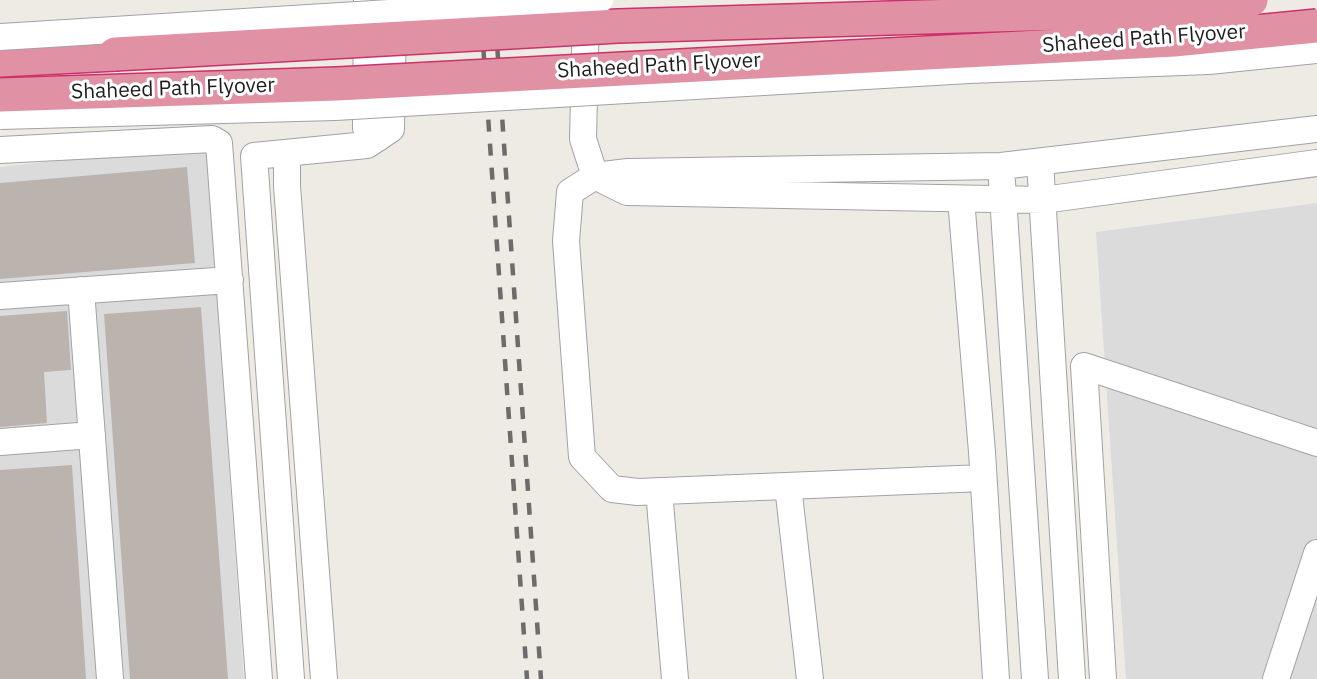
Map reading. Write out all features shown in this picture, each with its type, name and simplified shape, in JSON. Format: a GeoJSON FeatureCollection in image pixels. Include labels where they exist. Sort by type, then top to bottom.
{"type":"FeatureCollection","features":[{"type":"Feature","properties":{"kind":"highway","name":"Shaheed Path Flyover"},"geometry":{"type":"LineString","coordinates":[[0,60],[618,26],[1129,11],[1251,0]]}},
{"type":"Feature","properties":{"kind":"highway","name":"Shaheed Path Flyover"},"geometry":{"type":"LineString","coordinates":[[0,95],[337,84],[1189,38],[1317,26]]}},
{"type":"Feature","properties":{"kind":"highway"},"geometry":{"type":"LineString","coordinates":[[12,37],[115,54]]}},
{"type":"Feature","properties":{"kind":"highway"},"geometry":{"type":"LineString","coordinates":[[1189,38],[1243,58]]}},
{"type":"Feature","properties":{"kind":"highway"},"geometry":{"type":"LineString","coordinates":[[1052,67],[1104,43]]}},
{"type":"Feature","properties":{"kind":"street"},"geometry":{"type":"LineString","coordinates":[[367,0],[366,128],[378,138]]}},
{"type":"Feature","properties":{"kind":"street"},"geometry":{"type":"LineString","coordinates":[[291,679],[254,156],[367,145],[391,129],[393,0]]}},
{"type":"Feature","properties":{"kind":"street"},"geometry":{"type":"LineString","coordinates":[[586,0],[583,139],[595,176],[627,192],[1042,200],[1317,163]]}},
{"type":"Feature","properties":{"kind":"street"},"geometry":{"type":"LineString","coordinates":[[12,37],[600,0]]}},
{"type":"Feature","properties":{"kind":"street","name":"Shaheed Path Flyover"},"geometry":{"type":"LineString","coordinates":[[0,116],[335,107],[632,88],[1243,58],[1317,50]]}},
{"type":"Feature","properties":{"kind":"street"},"geometry":{"type":"LineString","coordinates":[[983,478],[659,491],[612,489],[582,457],[566,241],[570,192],[595,176],[628,172],[1001,166],[1317,129]]}},
{"type":"Feature","properties":{"kind":"street"},"geometry":{"type":"LineString","coordinates":[[0,150],[217,140],[221,146],[259,679]]}},
{"type":"Feature","properties":{"kind":"street"},"geometry":{"type":"LineString","coordinates":[[287,153],[286,186],[324,679]]}},
{"type":"Feature","properties":{"kind":"street"},"geometry":{"type":"LineString","coordinates":[[1040,162],[1072,679]]}},
{"type":"Feature","properties":{"kind":"street"},"geometry":{"type":"LineString","coordinates":[[1001,166],[1035,679]]}},
{"type":"Feature","properties":{"kind":"street"},"geometry":{"type":"LineString","coordinates":[[961,199],[996,679]]}},
{"type":"Feature","properties":{"kind":"street"},"geometry":{"type":"LineString","coordinates":[[0,296],[230,279]]}},
{"type":"Feature","properties":{"kind":"street"},"geometry":{"type":"LineString","coordinates":[[81,290],[110,679]]}},
{"type":"Feature","properties":{"kind":"street"},"geometry":{"type":"LineString","coordinates":[[1103,679],[1084,366],[1317,443]]}},
{"type":"Feature","properties":{"kind":"street"},"geometry":{"type":"LineString","coordinates":[[0,442],[92,435]]}},
{"type":"Feature","properties":{"kind":"street"},"geometry":{"type":"LineString","coordinates":[[788,486],[810,679]]}},
{"type":"Feature","properties":{"kind":"street"},"geometry":{"type":"LineString","coordinates":[[659,491],[675,679]]}},
{"type":"Feature","properties":{"kind":"street"},"geometry":{"type":"LineString","coordinates":[[1276,679],[1317,553]]}},
{"type":"Feature","properties":{"kind":"shaded area"},"geometry":{"type":"Polygon","coordinates":[[[206,144],[244,679],[0,679],[0,167],[206,144]]]}},
{"type":"Feature","properties":{"kind":"shaded area"},"geometry":{"type":"Polygon","coordinates":[[[1317,203],[1317,679],[1126,679],[1096,232],[1317,203]]]}},
{"type":"Feature","properties":{"kind":"building"},"geometry":{"type":"Polygon","coordinates":[[[187,167],[195,263],[0,279],[0,183],[187,167]]]}},
{"type":"Feature","properties":{"kind":"building"},"geometry":{"type":"Polygon","coordinates":[[[201,307],[228,679],[130,679],[104,314],[201,307]]]}},
{"type":"Feature","properties":{"kind":"building"},"geometry":{"type":"Polygon","coordinates":[[[67,311],[71,370],[44,372],[47,423],[0,427],[0,316],[67,311]]]}},
{"type":"Feature","properties":{"kind":"building"},"geometry":{"type":"Polygon","coordinates":[[[72,465],[86,679],[0,679],[0,470],[72,465]]]}},
{"type":"Feature","properties":{"kind":"railway"},"geometry":{"type":"LineString","coordinates":[[480,0],[527,679]]}},
{"type":"Feature","properties":{"kind":"railway"},"geometry":{"type":"LineString","coordinates":[[494,0],[541,679]]}}]}
